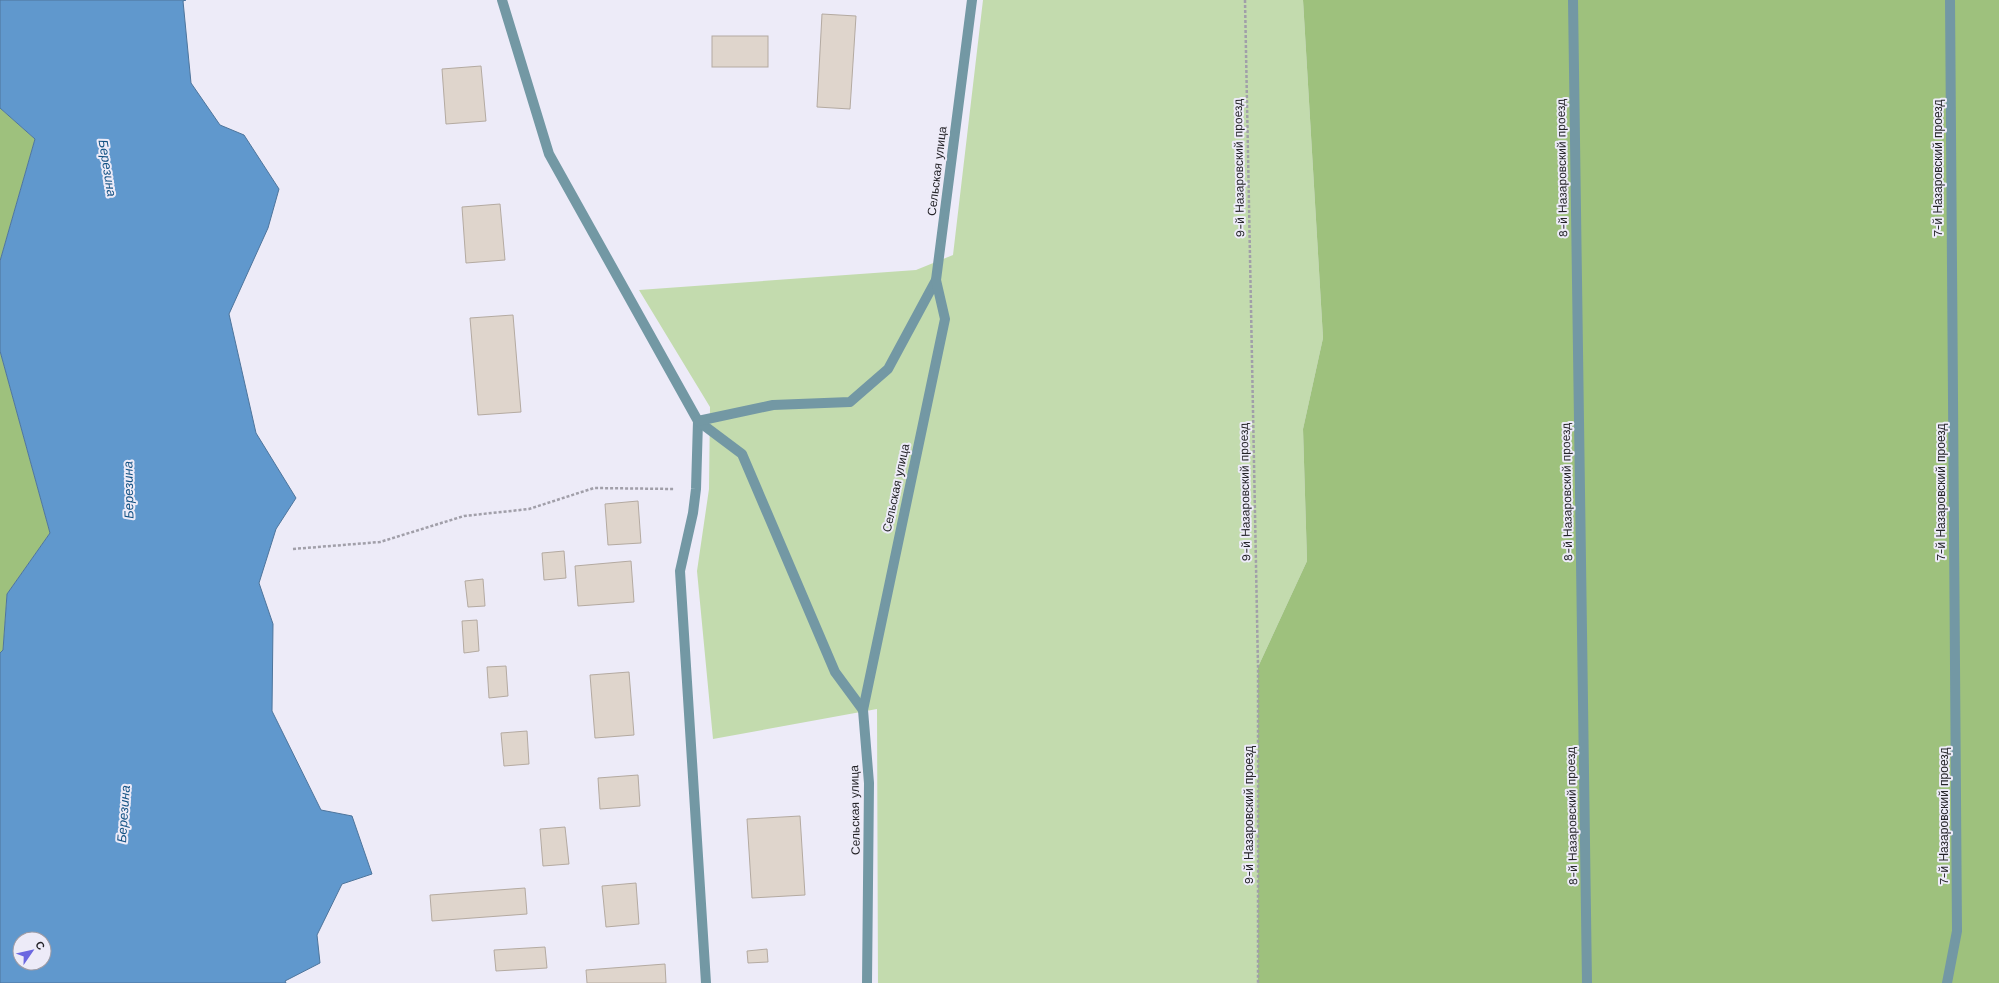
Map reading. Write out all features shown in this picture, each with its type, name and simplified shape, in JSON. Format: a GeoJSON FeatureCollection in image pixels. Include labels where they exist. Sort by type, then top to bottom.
{"type":"FeatureCollection","features":[{"type":"Feature","properties":{"kind":"street"},"geometry":{"type":"LineString","coordinates":[[502,0],[549,154],[698,421],[742,454],[835,672],[863,710]]}},
{"type":"Feature","properties":{"kind":"street","name":"Сельская улица"},"geometry":{"type":"LineString","coordinates":[[867,983],[869,783],[863,710],[946,319],[936,280],[972,0]]}},
{"type":"Feature","properties":{"kind":"street","name":"8-й Назаровский проезд"},"geometry":{"type":"LineString","coordinates":[[1572,0],[1587,983]]}},
{"type":"Feature","properties":{"kind":"street","name":"7-й Назаровский проезд"},"geometry":{"type":"LineString","coordinates":[[1947,983],[1958,931],[1950,0]]}},
{"type":"Feature","properties":{"kind":"street"},"geometry":{"type":"LineString","coordinates":[[698,421],[773,405],[850,402],[888,369],[936,280]]}},
{"type":"Feature","properties":{"kind":"street"},"geometry":{"type":"LineString","coordinates":[[698,421],[696,489],[693,513],[680,571],[706,983]]}},
{"type":"Feature","properties":{"kind":"path","name":"9-й Назаровский проезд"},"geometry":{"type":"LineString","coordinates":[[1245,0],[1258,659],[1258,983]]}},
{"type":"Feature","properties":{"kind":"path"},"geometry":{"type":"LineString","coordinates":[[293,549],[380,542],[464,516],[529,509],[594,488],[696,489]]}},
{"type":"Feature","properties":{"kind":"green space"},"geometry":{"type":"Polygon","coordinates":[[[983,0],[1303,0],[1323,338],[1303,429],[1307,561],[1258,667],[1258,983],[878,983],[877,709],[713,739],[697,571],[709,489],[710,407],[639,290],[916,270],[953,255],[983,0]]]}},
{"type":"Feature","properties":{"kind":"green space"},"geometry":{"type":"Polygon","coordinates":[[[1303,0],[1999,0],[1999,983],[1258,983],[1258,667],[1307,561],[1303,429],[1323,338],[1303,0]]]}},
{"type":"Feature","properties":{"kind":"green space"},"geometry":{"type":"Polygon","coordinates":[[[0,108],[35,139],[0,261],[0,108]]]}},
{"type":"Feature","properties":{"kind":"green space"},"geometry":{"type":"Polygon","coordinates":[[[0,351],[50,533],[7,594],[3,650],[0,653],[0,351]]]}},
{"type":"Feature","properties":{"kind":"water","name":"Березина"},"geometry":{"type":"Polygon","coordinates":[[[0,0],[186,0],[183,1],[191,83],[220,125],[244,135],[279,189],[268,228],[229,314],[256,433],[296,498],[276,529],[259,583],[273,624],[272,711],[321,810],[352,816],[372,874],[342,884],[317,935],[320,963],[285,981],[286,983],[0,983],[0,653],[3,650],[7,594],[50,533],[0,351],[0,261],[35,139],[0,108],[0,0]]]}},
{"type":"Feature","properties":{"kind":"building"},"geometry":{"type":"Polygon","coordinates":[[[822,14],[856,16],[850,109],[817,107],[822,14]]]}},
{"type":"Feature","properties":{"kind":"building"},"geometry":{"type":"Polygon","coordinates":[[[712,36],[768,36],[768,67],[712,67],[712,36]]]}},
{"type":"Feature","properties":{"kind":"building"},"geometry":{"type":"Polygon","coordinates":[[[481,66],[486,121],[446,124],[442,69],[481,66]]]}},
{"type":"Feature","properties":{"kind":"building"},"geometry":{"type":"Polygon","coordinates":[[[500,204],[505,260],[466,263],[462,207],[500,204]]]}},
{"type":"Feature","properties":{"kind":"building"},"geometry":{"type":"Polygon","coordinates":[[[513,315],[521,412],[478,415],[470,318],[513,315]]]}},
{"type":"Feature","properties":{"kind":"building"},"geometry":{"type":"Polygon","coordinates":[[[638,501],[641,543],[608,545],[605,504],[638,501]]]}},
{"type":"Feature","properties":{"kind":"building"},"geometry":{"type":"Polygon","coordinates":[[[564,551],[566,578],[544,580],[542,553],[564,551]]]}},
{"type":"Feature","properties":{"kind":"building"},"geometry":{"type":"Polygon","coordinates":[[[631,561],[634,602],[578,606],[575,566],[631,561]]]}},
{"type":"Feature","properties":{"kind":"building"},"geometry":{"type":"Polygon","coordinates":[[[483,579],[485,606],[468,607],[465,581],[483,579]]]}},
{"type":"Feature","properties":{"kind":"building"},"geometry":{"type":"Polygon","coordinates":[[[477,620],[479,651],[464,653],[462,621],[477,620]]]}},
{"type":"Feature","properties":{"kind":"building"},"geometry":{"type":"Polygon","coordinates":[[[506,666],[508,696],[489,698],[487,667],[506,666]]]}},
{"type":"Feature","properties":{"kind":"building"},"geometry":{"type":"Polygon","coordinates":[[[629,672],[634,735],[595,738],[590,675],[629,672]]]}},
{"type":"Feature","properties":{"kind":"building"},"geometry":{"type":"Polygon","coordinates":[[[527,731],[529,764],[504,766],[501,733],[527,731]]]}},
{"type":"Feature","properties":{"kind":"building"},"geometry":{"type":"Polygon","coordinates":[[[638,775],[640,806],[600,809],[598,778],[638,775]]]}},
{"type":"Feature","properties":{"kind":"building"},"geometry":{"type":"Polygon","coordinates":[[[800,816],[805,895],[752,898],[747,819],[800,816]]]}},
{"type":"Feature","properties":{"kind":"building"},"geometry":{"type":"Polygon","coordinates":[[[565,827],[569,864],[543,866],[540,829],[565,827]]]}},
{"type":"Feature","properties":{"kind":"building"},"geometry":{"type":"Polygon","coordinates":[[[636,883],[639,924],[606,927],[602,886],[636,883]]]}},
{"type":"Feature","properties":{"kind":"building"},"geometry":{"type":"Polygon","coordinates":[[[525,888],[527,914],[432,921],[430,895],[525,888]]]}},
{"type":"Feature","properties":{"kind":"building"},"geometry":{"type":"Polygon","coordinates":[[[545,947],[547,968],[496,971],[494,950],[545,947]]]}},
{"type":"Feature","properties":{"kind":"building"},"geometry":{"type":"Polygon","coordinates":[[[767,949],[768,962],[748,963],[747,951],[767,949]]]}},
{"type":"Feature","properties":{"kind":"building"},"geometry":{"type":"Polygon","coordinates":[[[665,964],[666,983],[587,983],[586,970],[665,964]]]}}]}
